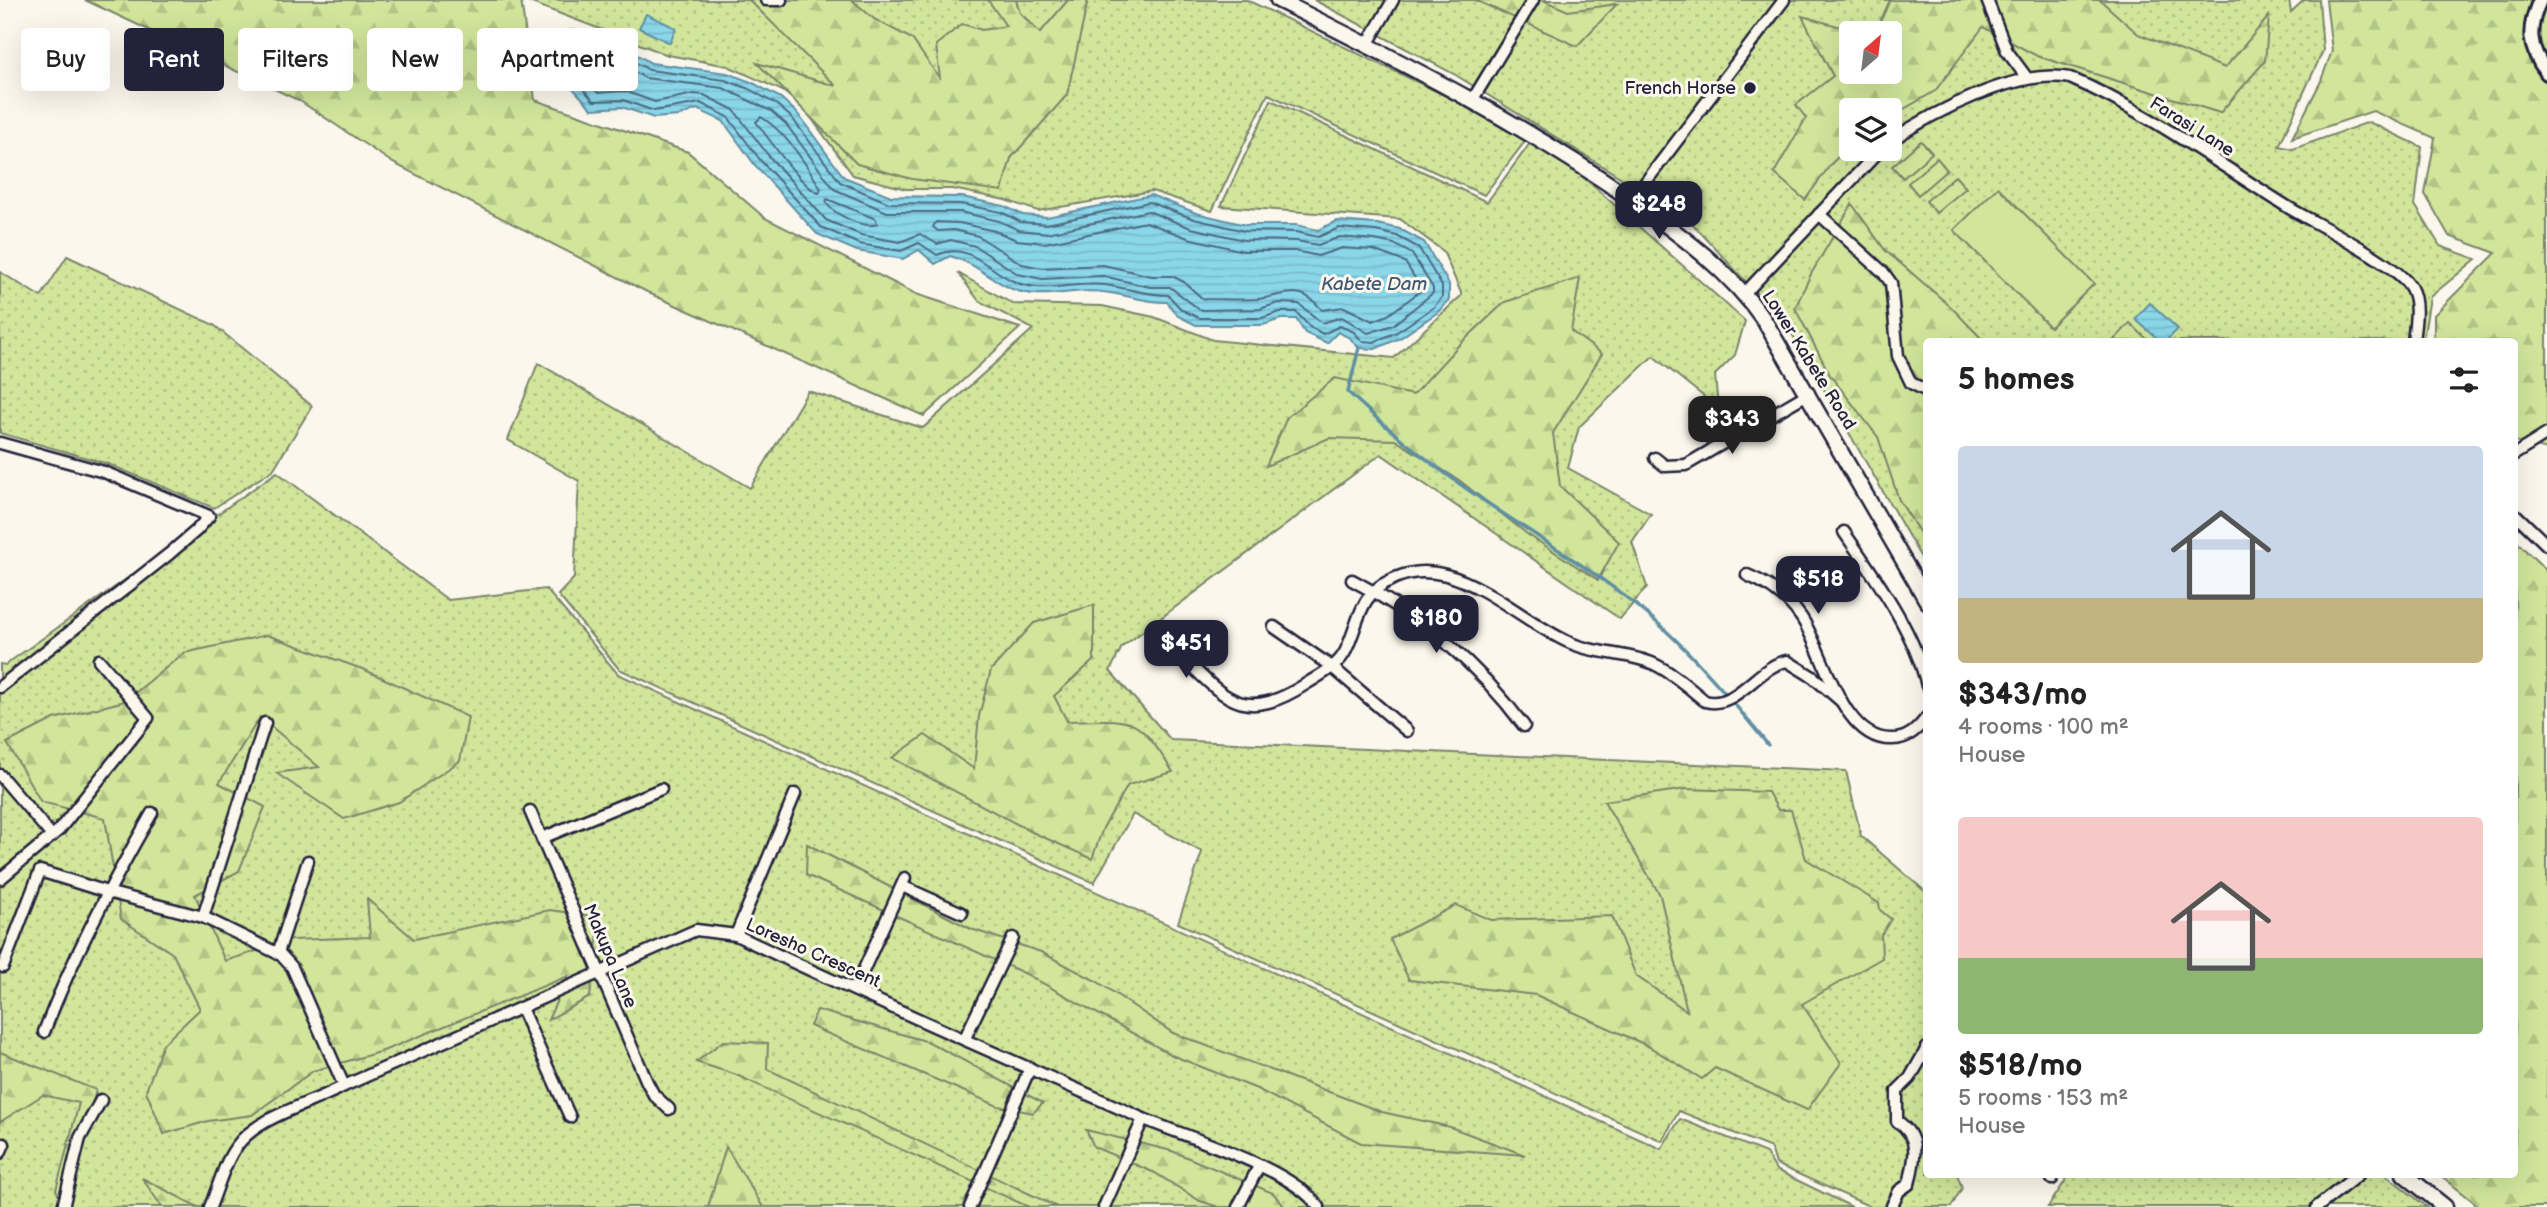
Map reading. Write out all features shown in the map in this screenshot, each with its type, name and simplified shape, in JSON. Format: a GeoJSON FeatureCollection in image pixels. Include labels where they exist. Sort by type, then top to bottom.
{"type":"FeatureCollection","features":[{"type":"Feature","properties":{"kind":"main road","name":"Lower Kabete Road"},"geometry":{"type":"LineString","coordinates":[[1278,0],[1474,99],[1546,141],[1691,243],[1745,293],[1809,393],[1923,594]]}},
{"type":"Feature","properties":{"kind":"main road"},"geometry":{"type":"LineString","coordinates":[[2409,1178],[2442,1206]]}},
{"type":"Feature","properties":{"kind":"street"},"geometry":{"type":"LineString","coordinates":[[766,0],[781,0]]}},
{"type":"Feature","properties":{"kind":"street"},"geometry":{"type":"LineString","coordinates":[[1367,45],[1393,0]]}},
{"type":"Feature","properties":{"kind":"street"},"geometry":{"type":"LineString","coordinates":[[1474,99],[1533,0]]}},
{"type":"Feature","properties":{"kind":"street"},"geometry":{"type":"LineString","coordinates":[[1632,200],[1784,0]]}},
{"type":"Feature","properties":{"kind":"street"},"geometry":{"type":"LineString","coordinates":[[1986,0],[2007,51],[2027,78]]}},
{"type":"Feature","properties":{"kind":"street"},"geometry":{"type":"LineString","coordinates":[[2540,0],[2530,38],[2533,51],[2547,73]]}},
{"type":"Feature","properties":{"kind":"street","name":"Farasi Lane"},"geometry":{"type":"LineString","coordinates":[[1902,134],[1942,111],[2027,78],[2050,74],[2070,78],[2199,147],[2260,190],[2382,262],[2411,288],[2416,317],[2413,338]]}},
{"type":"Feature","properties":{"kind":"street"},"geometry":{"type":"LineString","coordinates":[[1745,293],[1870,161]]}},
{"type":"Feature","properties":{"kind":"street"},"geometry":{"type":"LineString","coordinates":[[1819,214],[1883,272],[1891,283],[1898,356],[1911,383],[1923,389]]}},
{"type":"Feature","properties":{"kind":"street"},"geometry":{"type":"LineString","coordinates":[[1655,458],[1665,466],[1686,465],[1809,393]]}},
{"type":"Feature","properties":{"kind":"street"},"geometry":{"type":"LineString","coordinates":[[2518,452],[2547,434]]}},
{"type":"Feature","properties":{"kind":"street"},"geometry":{"type":"LineString","coordinates":[[0,443],[104,472],[209,516],[169,554],[0,688]]}},
{"type":"Feature","properties":{"kind":"street"},"geometry":{"type":"LineString","coordinates":[[2518,517],[2547,545]]}},
{"type":"Feature","properties":{"kind":"street"},"geometry":{"type":"LineString","coordinates":[[1844,532],[1876,580],[1921,660],[1923,669]]}},
{"type":"Feature","properties":{"kind":"street"},"geometry":{"type":"LineString","coordinates":[[1169,645],[1234,702],[1248,706],[1272,704],[1332,667],[1345,654],[1360,607],[1386,582],[1416,570],[1457,579],[1482,590],[1517,615],[1568,642],[1591,651],[1654,664],[1705,701],[1714,704],[1738,694],[1764,670],[1787,661],[1813,677],[1841,701],[1872,736],[1885,739],[1909,735],[1923,721]]}},
{"type":"Feature","properties":{"kind":"street"},"geometry":{"type":"LineString","coordinates":[[1747,575],[1766,583],[1800,615],[1841,701]]}},
{"type":"Feature","properties":{"kind":"street"},"geometry":{"type":"LineString","coordinates":[[1352,580],[1376,593],[1468,661],[1503,698],[1524,726]]}},
{"type":"Feature","properties":{"kind":"street"},"geometry":{"type":"LineString","coordinates":[[1274,627],[1332,667],[1407,731]]}},
{"type":"Feature","properties":{"kind":"street"},"geometry":{"type":"LineString","coordinates":[[0,880],[52,836],[148,718],[100,660]]}},
{"type":"Feature","properties":{"kind":"street"},"geometry":{"type":"LineString","coordinates":[[202,917],[265,723]]}},
{"type":"Feature","properties":{"kind":"street"},"geometry":{"type":"LineString","coordinates":[[0,775],[52,836]]}},
{"type":"Feature","properties":{"kind":"street"},"geometry":{"type":"LineString","coordinates":[[542,838],[661,789]]}},
{"type":"Feature","properties":{"kind":"street"},"geometry":{"type":"LineString","coordinates":[[736,935],[796,794]]}},
{"type":"Feature","properties":{"kind":"street","name":"Makupa Lane"},"geometry":{"type":"LineString","coordinates":[[530,811],[647,1082],[654,1095],[669,1109]]}},
{"type":"Feature","properties":{"kind":"street"},"geometry":{"type":"LineString","coordinates":[[44,1032],[60,991],[107,892],[152,813]]}},
{"type":"Feature","properties":{"kind":"street"},"geometry":{"type":"LineString","coordinates":[[278,953],[309,861]]}},
{"type":"Feature","properties":{"kind":"street"},"geometry":{"type":"LineString","coordinates":[[3,967],[40,871],[202,917],[278,953],[292,967],[344,1086]]}},
{"type":"Feature","properties":{"kind":"street"},"geometry":{"type":"LineString","coordinates":[[855,989],[903,882],[962,913]]}},
{"type":"Feature","properties":{"kind":"street","name":"Loresho Crescent"},"geometry":{"type":"LineString","coordinates":[[210,1207],[236,1147],[284,1112],[313,1103],[344,1086],[688,932],[717,931],[736,935],[1143,1119],[1259,1166],[1291,1183],[1319,1207]]}},
{"type":"Feature","properties":{"kind":"street"},"geometry":{"type":"LineString","coordinates":[[965,1038],[1013,938]]}},
{"type":"Feature","properties":{"kind":"street"},"geometry":{"type":"LineString","coordinates":[[522,1008],[569,1117]]}},
{"type":"Feature","properties":{"kind":"street"},"geometry":{"type":"LineString","coordinates":[[1892,1206],[1899,1191],[1909,1184],[1916,1144],[1906,1127],[1897,1121],[1897,1091],[1910,1078],[1923,1055]]}},
{"type":"Feature","properties":{"kind":"street"},"geometry":{"type":"LineString","coordinates":[[970,1207],[1030,1068]]}},
{"type":"Feature","properties":{"kind":"street"},"geometry":{"type":"LineString","coordinates":[[62,1207],[80,1138],[101,1100]]}},
{"type":"Feature","properties":{"kind":"street"},"geometry":{"type":"LineString","coordinates":[[1104,1207],[1143,1119]]}},
{"type":"Feature","properties":{"kind":"street"},"geometry":{"type":"LineString","coordinates":[[1238,1207],[1259,1166]]}},
{"type":"Feature","properties":{"kind":"street"},"geometry":{"type":"LineString","coordinates":[[2317,1207],[2355,1178]]}},
{"type":"Feature","properties":{"kind":"green space"},"geometry":{"type":"Polygon","coordinates":[[[85,0],[521,0],[525,28],[477,28],[477,91],[534,91],[535,100],[688,152],[765,218],[916,294],[1020,328],[924,416],[653,295],[393,163],[300,101],[279,91],[353,91],[353,28],[238,28],[238,72],[224,65],[224,28],[145,28],[85,0]]]}},
{"type":"Feature","properties":{"kind":"green space"},"geometry":{"type":"Polygon","coordinates":[[[524,0],[1247,0],[1529,136],[1484,195],[1268,94],[1212,211],[1152,191],[1038,211],[1005,200],[953,189],[906,189],[853,175],[806,111],[783,91],[728,66],[668,55],[638,44],[638,28],[597,28],[524,0]]]}},
{"type":"Feature","properties":{"kind":"green space"},"geometry":{"type":"Polygon","coordinates":[[[749,0],[852,0],[874,19],[912,39],[940,79],[936,45],[962,24],[982,30],[1006,26],[988,0],[1016,0],[1020,13],[1040,33],[1068,0],[1088,0],[1067,95],[1011,158],[1002,191],[912,179],[857,164],[757,63],[836,86],[749,0]]]}},
{"type":"Feature","properties":{"kind":"green space"},"geometry":{"type":"Polygon","coordinates":[[[1314,0],[2289,0],[2291,12],[2304,0],[2319,0],[2323,51],[2279,146],[2293,149],[2369,122],[2422,147],[2415,205],[2440,246],[2476,259],[2430,297],[2423,338],[1923,338],[1923,561],[1788,327],[1689,220],[1454,74],[1314,0]]]}},
{"type":"Feature","properties":{"kind":"green space"},"geometry":{"type":"Polygon","coordinates":[[[1475,0],[1543,0],[1568,11],[1617,4],[1577,46],[1475,0]]]}},
{"type":"Feature","properties":{"kind":"green space"},"geometry":{"type":"Polygon","coordinates":[[[1890,0],[2100,0],[2138,34],[2225,68],[2269,16],[2265,61],[2220,113],[2037,56],[1983,27],[1935,91],[1902,110],[1902,98],[1839,98],[1839,156],[1805,200],[1774,173],[1806,118],[1796,105],[1833,76],[1802,16],[1839,26],[1839,84],[1902,84],[1902,21],[1880,21],[1890,0]]]}},
{"type":"Feature","properties":{"kind":"green space"},"geometry":{"type":"Polygon","coordinates":[[[2326,0],[2547,0],[2547,450],[2518,442],[2518,338],[2434,338],[2434,315],[2496,253],[2449,236],[2425,194],[2435,138],[2373,111],[2292,138],[2320,83],[2332,51],[2326,0]]]}},
{"type":"Feature","properties":{"kind":"green space"},"geometry":{"type":"Polygon","coordinates":[[[1271,100],[1487,202],[1536,135],[1745,321],[1735,355],[1715,375],[1718,408],[1653,356],[1579,427],[1568,468],[1651,514],[1632,542],[1647,587],[1620,619],[1381,454],[1122,647],[1110,671],[1171,740],[1846,771],[1861,836],[1923,890],[1923,1178],[1958,1178],[1962,1188],[1951,1207],[1871,1207],[1776,1164],[1771,1148],[1679,1111],[1662,1141],[1178,923],[1202,852],[1133,814],[1094,883],[619,669],[558,595],[574,578],[579,481],[508,440],[538,363],[750,488],[808,391],[923,428],[1033,329],[979,301],[958,273],[1013,304],[1102,306],[1154,317],[1213,340],[1394,358],[1462,295],[1443,251],[1400,219],[1221,206],[1271,100]]]}},
{"type":"Feature","properties":{"kind":"green space"},"geometry":{"type":"Polygon","coordinates":[[[1921,141],[1932,153],[1903,178],[1892,166],[1902,161],[1902,157],[1921,141]]]}},
{"type":"Feature","properties":{"kind":"green space"},"geometry":{"type":"Polygon","coordinates":[[[1937,158],[1947,170],[1918,195],[1908,183],[1937,158]]]}},
{"type":"Feature","properties":{"kind":"green space"},"geometry":{"type":"Polygon","coordinates":[[[1955,176],[1966,188],[1936,213],[1926,201],[1955,176]]]}},
{"type":"Feature","properties":{"kind":"green space"},"geometry":{"type":"Polygon","coordinates":[[[1998,187],[2094,284],[2050,327],[1954,230],[1998,187]]]}},
{"type":"Feature","properties":{"kind":"green space"},"geometry":{"type":"Polygon","coordinates":[[[1852,204],[1885,250],[1950,306],[1981,338],[1923,338],[1923,538],[1899,500],[1878,437],[1830,375],[1795,308],[1811,274],[1852,204]]]}},
{"type":"Feature","properties":{"kind":"green space"},"geometry":{"type":"Polygon","coordinates":[[[67,256],[214,325],[312,406],[273,470],[214,508],[108,464],[0,433],[0,272],[41,297],[67,256]]]}},
{"type":"Feature","properties":{"kind":"green space"},"geometry":{"type":"Polygon","coordinates":[[[1580,278],[1571,331],[1602,354],[1553,433],[1560,486],[1619,542],[1598,580],[1527,534],[1459,480],[1395,440],[1329,438],[1266,466],[1287,417],[1335,378],[1413,395],[1458,346],[1505,302],[1580,278]]]}},
{"type":"Feature","properties":{"kind":"green space"},"geometry":{"type":"Polygon","coordinates":[[[2130,323],[2146,338],[2116,338],[2130,323]]]}},
{"type":"Feature","properties":{"kind":"green space"},"geometry":{"type":"Polygon","coordinates":[[[277,472],[448,600],[546,589],[618,674],[1661,1149],[1680,1119],[1766,1153],[1776,1170],[1852,1207],[0,1207],[0,664],[5,665],[277,472]]]}},
{"type":"Feature","properties":{"kind":"green space"},"geometry":{"type":"Polygon","coordinates":[[[2518,543],[2547,571],[2547,1207],[2480,1207],[2444,1178],[2518,1178],[2518,543]]]}},
{"type":"Feature","properties":{"kind":"green space"},"geometry":{"type":"Polygon","coordinates":[[[1094,605],[1094,660],[1054,696],[1067,721],[1120,721],[1141,730],[1173,772],[1128,785],[1103,828],[1092,859],[1032,832],[892,758],[925,735],[974,769],[979,716],[991,670],[1034,623],[1094,605]]]}},
{"type":"Feature","properties":{"kind":"green space"},"geometry":{"type":"Polygon","coordinates":[[[267,635],[365,670],[468,717],[460,761],[399,802],[344,819],[276,773],[319,767],[260,717],[219,783],[265,807],[239,871],[195,895],[225,961],[292,940],[370,937],[367,899],[414,939],[550,910],[600,917],[590,997],[548,1020],[568,976],[383,1051],[313,1071],[252,1115],[208,1121],[164,1134],[146,1091],[163,1044],[200,1009],[173,954],[121,919],[105,818],[41,802],[7,743],[54,719],[125,701],[184,653],[267,635]]]}},
{"type":"Feature","properties":{"kind":"green space"},"geometry":{"type":"Polygon","coordinates":[[[1686,789],[1768,792],[1778,810],[1791,810],[1806,859],[1879,903],[1880,910],[1891,919],[1881,935],[1882,958],[1802,1004],[1841,1063],[1807,1110],[1715,1068],[1702,1079],[1648,1046],[1536,995],[1409,980],[1390,939],[1456,905],[1491,920],[1612,916],[1636,976],[1687,1011],[1660,895],[1604,801],[1686,789]]]}},
{"type":"Feature","properties":{"kind":"green space"},"geometry":{"type":"Polygon","coordinates":[[[807,844],[971,929],[1041,952],[1098,982],[1173,1033],[1382,1112],[1450,1127],[1525,1155],[1361,1143],[1257,1089],[1174,1056],[1026,974],[806,875],[807,844]]]}},
{"type":"Feature","properties":{"kind":"green space"},"geometry":{"type":"Polygon","coordinates":[[[817,1010],[929,1042],[1043,1103],[1033,1113],[998,1106],[810,1026],[817,1010]]]}},
{"type":"Feature","properties":{"kind":"green space"},"geometry":{"type":"Polygon","coordinates":[[[723,1041],[768,1043],[767,1069],[1057,1207],[1029,1207],[734,1074],[696,1062],[723,1041]]]}},
{"type":"Feature","properties":{"kind":"green space"},"geometry":{"type":"Polygon","coordinates":[[[0,1052],[96,1090],[65,1207],[56,1190],[79,1103],[43,1095],[0,1122],[0,1052]]]}},
{"type":"Feature","properties":{"kind":"green space"},"geometry":{"type":"Polygon","coordinates":[[[1086,1130],[1172,1151],[1273,1193],[1285,1207],[1219,1207],[1200,1201],[1155,1173],[1094,1147],[1086,1130]]]}},
{"type":"Feature","properties":{"kind":"green space"},"geometry":{"type":"Polygon","coordinates":[[[726,1147],[763,1207],[708,1207],[726,1147]]]}},
{"type":"Feature","properties":{"kind":"green space"},"geometry":{"type":"Polygon","coordinates":[[[142,1178],[198,1207],[162,1207],[142,1178]]]}},
{"type":"Feature","properties":{"kind":"green space"},"geometry":{"type":"Polygon","coordinates":[[[2067,1178],[2390,1178],[2427,1207],[2048,1207],[2067,1178]]]}},
{"type":"Feature","properties":{"kind":"water"},"geometry":{"type":"Polygon","coordinates":[[[646,14],[676,28],[670,43],[639,28],[646,14]]]}},
{"type":"Feature","properties":{"kind":"water","name":"Kabete Dam"},"geometry":{"type":"Polygon","coordinates":[[[638,55],[651,63],[727,73],[781,98],[797,113],[844,177],[891,196],[962,197],[1004,206],[1023,215],[1047,217],[1151,195],[1196,213],[1246,225],[1296,225],[1318,230],[1337,221],[1377,224],[1400,229],[1424,242],[1449,284],[1449,300],[1438,312],[1400,338],[1375,349],[1359,348],[1350,338],[1338,332],[1327,343],[1305,333],[1296,319],[1281,319],[1263,325],[1196,325],[1178,316],[1167,302],[1092,291],[1046,294],[1023,292],[1012,289],[950,256],[935,264],[919,250],[903,259],[857,251],[817,234],[755,165],[723,121],[697,109],[679,116],[654,118],[622,107],[592,109],[575,91],[638,91],[638,55]]]}},
{"type":"Feature","properties":{"kind":"water"},"geometry":{"type":"Polygon","coordinates":[[[2150,303],[2178,329],[2169,338],[2157,338],[2135,319],[2150,303]]]}},
{"type":"Feature","properties":{"kind":"waterway"},"geometry":{"type":"LineString","coordinates":[[1359,348],[1348,392],[1436,467],[1639,607],[1704,669],[1768,745]]}},
{"type":"Feature","properties":{"kind":"place","name":"French Horse"},"geometry":{"type":"Point","coordinates":[1750,88]}}]}
